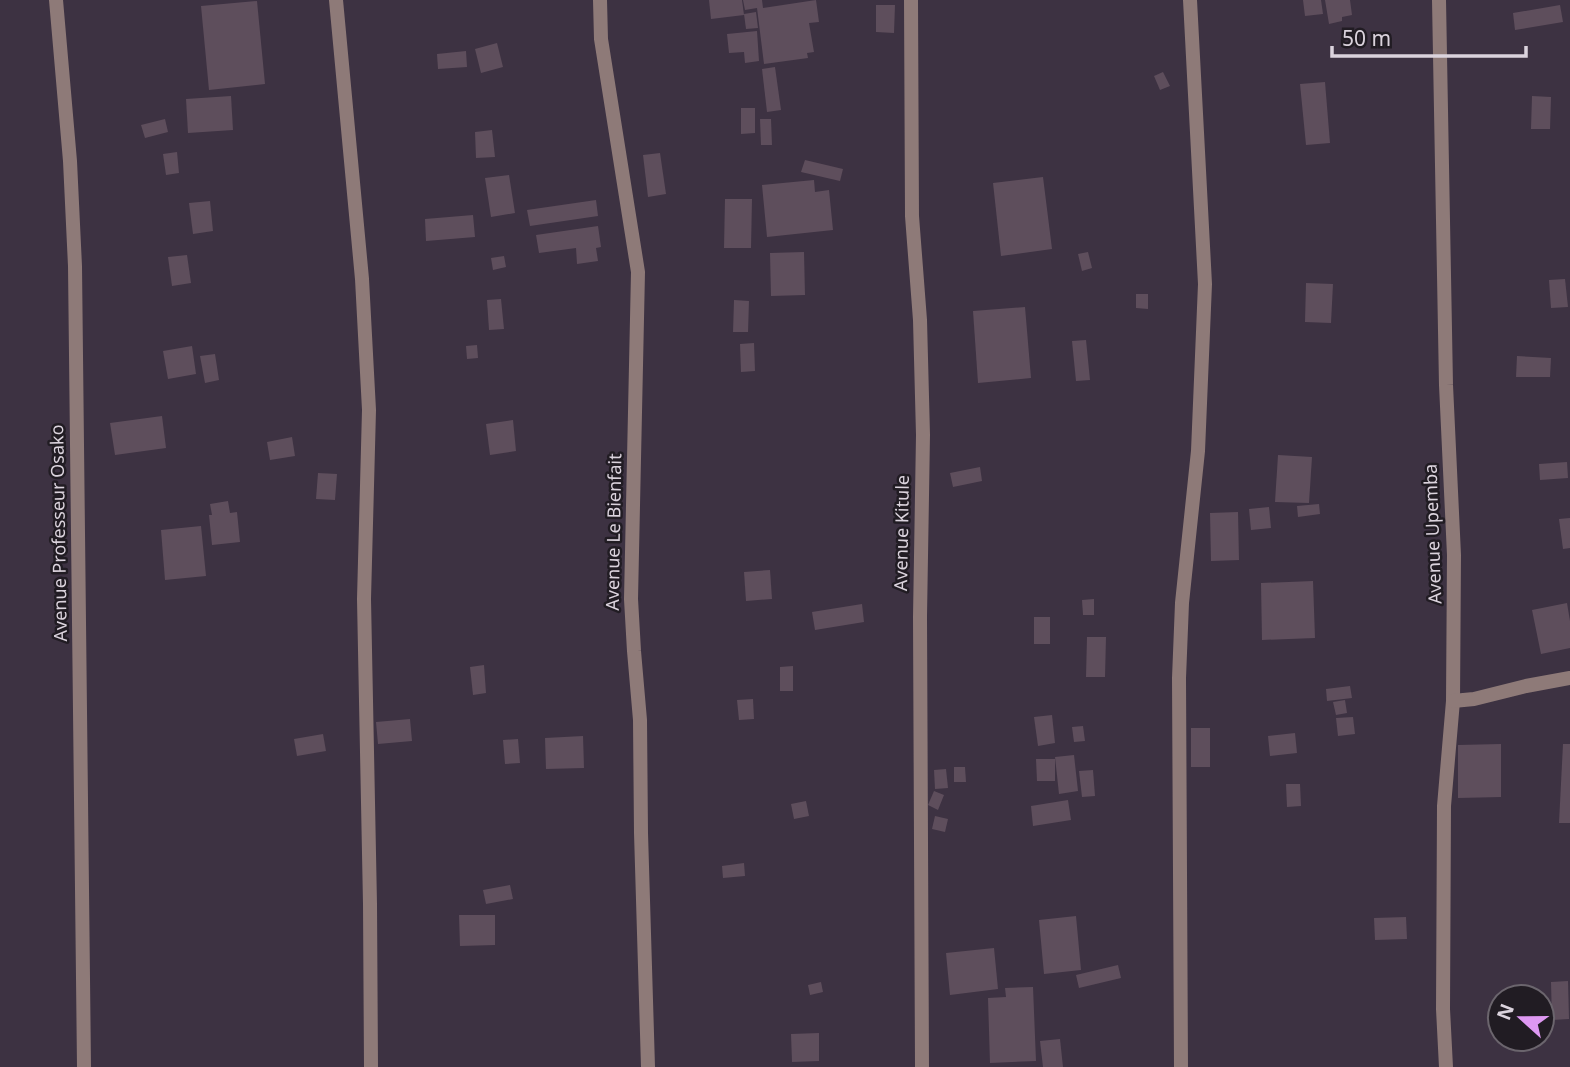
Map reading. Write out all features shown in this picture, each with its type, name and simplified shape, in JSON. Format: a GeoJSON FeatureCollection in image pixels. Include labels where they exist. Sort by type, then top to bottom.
{"type":"FeatureCollection","features":[{"type":"Feature","properties":{"kind":"street","name":"Avenue Professeur Osako"},"geometry":{"type":"LineString","coordinates":[[56,0],[70,161],[75,266],[84,1067]]}},
{"type":"Feature","properties":{"kind":"street"},"geometry":{"type":"LineString","coordinates":[[336,0],[362,279],[369,410],[364,600],[370,878],[370,1067]]}},
{"type":"Feature","properties":{"kind":"street","name":"Avenue Le Bienfait"},"geometry":{"type":"LineString","coordinates":[[600,0],[601,40],[638,272],[631,599],[640,720],[648,1067]]}},
{"type":"Feature","properties":{"kind":"street","name":"Avenue Kitule"},"geometry":{"type":"LineString","coordinates":[[911,0],[912,216],[920,320],[923,435],[920,605],[922,1067]]}},
{"type":"Feature","properties":{"kind":"street"},"geometry":{"type":"LineString","coordinates":[[1181,1067],[1179,678],[1182,603],[1198,451],[1205,284],[1190,0]]}},
{"type":"Feature","properties":{"kind":"street","name":"Avenue Upemba"},"geometry":{"type":"LineString","coordinates":[[1439,0],[1446,385],[1454,555],[1453,701],[1444,806],[1443,1009],[1446,1067]]}},
{"type":"Feature","properties":{"kind":"street"},"geometry":{"type":"LineString","coordinates":[[1453,701],[1570,678]]}},
{"type":"Feature","properties":{"kind":"building"},"geometry":{"type":"Polygon","coordinates":[[[709,0],[742,0],[744,15],[711,19],[709,0]]]}},
{"type":"Feature","properties":{"kind":"building"},"geometry":{"type":"Polygon","coordinates":[[[743,0],[762,0],[763,8],[816,0],[819,22],[809,23],[814,52],[807,53],[808,58],[764,64],[757,8],[745,10],[743,0]]]}},
{"type":"Feature","properties":{"kind":"building"},"geometry":{"type":"Polygon","coordinates":[[[1303,0],[1321,0],[1323,14],[1305,16],[1303,0]]]}},
{"type":"Feature","properties":{"kind":"building"},"geometry":{"type":"Polygon","coordinates":[[[1325,0],[1350,0],[1352,15],[1329,24],[1325,0]]]}},
{"type":"Feature","properties":{"kind":"building"},"geometry":{"type":"Polygon","coordinates":[[[257,1],[265,84],[209,90],[201,6],[257,1]]]}},
{"type":"Feature","properties":{"kind":"building"},"geometry":{"type":"Polygon","coordinates":[[[876,5],[895,5],[894,33],[876,32],[876,5]]]}},
{"type":"Feature","properties":{"kind":"building"},"geometry":{"type":"Polygon","coordinates":[[[1560,5],[1563,22],[1515,30],[1513,13],[1560,5]]]}},
{"type":"Feature","properties":{"kind":"building"},"geometry":{"type":"Polygon","coordinates":[[[756,12],[758,28],[746,29],[744,14],[756,12]]]}},
{"type":"Feature","properties":{"kind":"building"},"geometry":{"type":"Polygon","coordinates":[[[757,31],[759,61],[745,63],[744,52],[729,53],[727,34],[757,31]]]}},
{"type":"Feature","properties":{"kind":"building"},"geometry":{"type":"Polygon","coordinates":[[[497,43],[503,67],[481,73],[475,49],[497,43]]]}},
{"type":"Feature","properties":{"kind":"building"},"geometry":{"type":"Polygon","coordinates":[[[466,51],[467,67],[438,69],[437,54],[466,51]]]}},
{"type":"Feature","properties":{"kind":"building"},"geometry":{"type":"Polygon","coordinates":[[[775,67],[781,110],[767,112],[762,69],[775,67]]]}},
{"type":"Feature","properties":{"kind":"building"},"geometry":{"type":"Polygon","coordinates":[[[1163,72],[1170,86],[1160,90],[1154,76],[1163,72]]]}},
{"type":"Feature","properties":{"kind":"building"},"geometry":{"type":"Polygon","coordinates":[[[1325,82],[1330,143],[1306,145],[1300,84],[1325,82]]]}},
{"type":"Feature","properties":{"kind":"building"},"geometry":{"type":"Polygon","coordinates":[[[231,96],[233,130],[188,133],[186,99],[231,96]]]}},
{"type":"Feature","properties":{"kind":"building"},"geometry":{"type":"Polygon","coordinates":[[[1532,96],[1551,97],[1550,129],[1531,129],[1532,96]]]}},
{"type":"Feature","properties":{"kind":"building"},"geometry":{"type":"Polygon","coordinates":[[[741,108],[755,108],[755,133],[741,134],[741,108]]]}},
{"type":"Feature","properties":{"kind":"building"},"geometry":{"type":"Polygon","coordinates":[[[165,119],[168,132],[145,138],[141,125],[165,119]]]}},
{"type":"Feature","properties":{"kind":"building"},"geometry":{"type":"Polygon","coordinates":[[[760,119],[771,119],[772,145],[761,145],[760,119]]]}},
{"type":"Feature","properties":{"kind":"building"},"geometry":{"type":"Polygon","coordinates":[[[492,130],[495,157],[476,158],[475,132],[492,130]]]}},
{"type":"Feature","properties":{"kind":"building"},"geometry":{"type":"Polygon","coordinates":[[[177,152],[179,173],[166,175],[163,154],[177,152]]]}},
{"type":"Feature","properties":{"kind":"building"},"geometry":{"type":"Polygon","coordinates":[[[660,153],[666,194],[648,197],[643,155],[660,153]]]}},
{"type":"Feature","properties":{"kind":"building"},"geometry":{"type":"Polygon","coordinates":[[[805,160],[843,169],[840,181],[801,172],[805,160]]]}},
{"type":"Feature","properties":{"kind":"building"},"geometry":{"type":"Polygon","coordinates":[[[509,175],[515,213],[491,217],[485,178],[509,175]]]}},
{"type":"Feature","properties":{"kind":"building"},"geometry":{"type":"Polygon","coordinates":[[[1043,177],[1052,249],[1001,256],[993,183],[1043,177]]]}},
{"type":"Feature","properties":{"kind":"building"},"geometry":{"type":"Polygon","coordinates":[[[814,180],[815,192],[829,190],[833,230],[767,237],[762,185],[814,180]]]}},
{"type":"Feature","properties":{"kind":"building"},"geometry":{"type":"Polygon","coordinates":[[[725,199],[752,199],[751,248],[724,248],[725,199]]]}},
{"type":"Feature","properties":{"kind":"building"},"geometry":{"type":"Polygon","coordinates":[[[596,200],[598,216],[530,226],[527,210],[596,200]]]}},
{"type":"Feature","properties":{"kind":"building"},"geometry":{"type":"Polygon","coordinates":[[[210,201],[213,231],[193,234],[189,203],[210,201]]]}},
{"type":"Feature","properties":{"kind":"building"},"geometry":{"type":"Polygon","coordinates":[[[473,215],[475,237],[426,241],[425,219],[473,215]]]}},
{"type":"Feature","properties":{"kind":"building"},"geometry":{"type":"Polygon","coordinates":[[[598,226],[601,247],[596,248],[598,261],[577,264],[576,248],[539,253],[536,235],[598,226]]]}},
{"type":"Feature","properties":{"kind":"building"},"geometry":{"type":"Polygon","coordinates":[[[804,252],[805,295],[771,296],[770,253],[804,252]]]}},
{"type":"Feature","properties":{"kind":"building"},"geometry":{"type":"Polygon","coordinates":[[[1088,252],[1092,268],[1082,271],[1078,254],[1088,252]]]}},
{"type":"Feature","properties":{"kind":"building"},"geometry":{"type":"Polygon","coordinates":[[[187,255],[191,283],[172,286],[168,257],[187,255]]]}},
{"type":"Feature","properties":{"kind":"building"},"geometry":{"type":"Polygon","coordinates":[[[504,256],[506,267],[493,270],[491,258],[504,256]]]}},
{"type":"Feature","properties":{"kind":"building"},"geometry":{"type":"Polygon","coordinates":[[[1565,279],[1568,307],[1551,308],[1549,280],[1565,279]]]}},
{"type":"Feature","properties":{"kind":"building"},"geometry":{"type":"Polygon","coordinates":[[[1306,283],[1333,284],[1331,323],[1305,322],[1306,283]]]}},
{"type":"Feature","properties":{"kind":"building"},"geometry":{"type":"Polygon","coordinates":[[[1136,294],[1148,294],[1148,309],[1136,308],[1136,294]]]}},
{"type":"Feature","properties":{"kind":"building"},"geometry":{"type":"Polygon","coordinates":[[[501,299],[504,329],[489,330],[487,300],[501,299]]]}},
{"type":"Feature","properties":{"kind":"building"},"geometry":{"type":"Polygon","coordinates":[[[734,300],[749,301],[748,332],[733,332],[734,300]]]}},
{"type":"Feature","properties":{"kind":"building"},"geometry":{"type":"Polygon","coordinates":[[[1025,307],[1031,378],[978,383],[973,311],[1025,307]]]}},
{"type":"Feature","properties":{"kind":"building"},"geometry":{"type":"Polygon","coordinates":[[[1086,340],[1090,380],[1076,381],[1072,341],[1086,340]]]}},
{"type":"Feature","properties":{"kind":"building"},"geometry":{"type":"Polygon","coordinates":[[[754,343],[755,371],[741,372],[740,344],[754,343]]]}},
{"type":"Feature","properties":{"kind":"building"},"geometry":{"type":"Polygon","coordinates":[[[477,345],[478,358],[467,359],[466,346],[477,345]]]}},
{"type":"Feature","properties":{"kind":"building"},"geometry":{"type":"Polygon","coordinates":[[[192,346],[196,374],[168,379],[163,351],[192,346]]]}},
{"type":"Feature","properties":{"kind":"building"},"geometry":{"type":"Polygon","coordinates":[[[215,354],[219,380],[205,383],[200,356],[215,354]]]}},
{"type":"Feature","properties":{"kind":"building"},"geometry":{"type":"Polygon","coordinates":[[[1517,356],[1551,358],[1550,377],[1516,377],[1517,356]]]}},
{"type":"Feature","properties":{"kind":"building"},"geometry":{"type":"Polygon","coordinates":[[[162,416],[166,448],[115,455],[110,423],[162,416]]]}},
{"type":"Feature","properties":{"kind":"building"},"geometry":{"type":"Polygon","coordinates":[[[513,420],[516,451],[490,455],[486,424],[513,420]]]}},
{"type":"Feature","properties":{"kind":"building"},"geometry":{"type":"Polygon","coordinates":[[[292,437],[295,456],[270,460],[267,442],[292,437]]]}},
{"type":"Feature","properties":{"kind":"building"},"geometry":{"type":"Polygon","coordinates":[[[1278,455],[1312,457],[1309,503],[1275,502],[1278,455]]]}},
{"type":"Feature","properties":{"kind":"building"},"geometry":{"type":"Polygon","coordinates":[[[1567,462],[1568,478],[1540,480],[1539,464],[1567,462]]]}},
{"type":"Feature","properties":{"kind":"building"},"geometry":{"type":"Polygon","coordinates":[[[980,467],[982,481],[953,487],[950,473],[980,467]]]}},
{"type":"Feature","properties":{"kind":"building"},"geometry":{"type":"Polygon","coordinates":[[[318,473],[337,474],[335,500],[316,499],[318,473]]]}},
{"type":"Feature","properties":{"kind":"building"},"geometry":{"type":"Polygon","coordinates":[[[228,501],[230,513],[237,512],[240,542],[212,545],[210,504],[228,501]]]}},
{"type":"Feature","properties":{"kind":"building"},"geometry":{"type":"Polygon","coordinates":[[[1319,504],[1320,514],[1298,517],[1297,506],[1319,504]]]}},
{"type":"Feature","properties":{"kind":"building"},"geometry":{"type":"Polygon","coordinates":[[[1269,507],[1271,528],[1251,530],[1249,509],[1269,507]]]}},
{"type":"Feature","properties":{"kind":"building"},"geometry":{"type":"Polygon","coordinates":[[[1238,512],[1239,560],[1211,561],[1210,513],[1238,512]]]}},
{"type":"Feature","properties":{"kind":"building"},"geometry":{"type":"Polygon","coordinates":[[[1570,518],[1570,548],[1563,549],[1559,519],[1570,518]]]}},
{"type":"Feature","properties":{"kind":"building"},"geometry":{"type":"Polygon","coordinates":[[[201,526],[206,576],[165,580],[161,530],[201,526]]]}},
{"type":"Feature","properties":{"kind":"building"},"geometry":{"type":"Polygon","coordinates":[[[770,570],[772,599],[746,601],[744,572],[770,570]]]}},
{"type":"Feature","properties":{"kind":"building"},"geometry":{"type":"Polygon","coordinates":[[[1313,581],[1315,638],[1262,640],[1261,583],[1313,581]]]}},
{"type":"Feature","properties":{"kind":"building"},"geometry":{"type":"Polygon","coordinates":[[[1094,599],[1094,615],[1083,615],[1082,600],[1094,599]]]}},
{"type":"Feature","properties":{"kind":"building"},"geometry":{"type":"Polygon","coordinates":[[[1567,603],[1570,648],[1541,654],[1532,610],[1567,603]]]}},
{"type":"Feature","properties":{"kind":"building"},"geometry":{"type":"Polygon","coordinates":[[[862,604],[864,622],[815,630],[812,612],[862,604]]]}},
{"type":"Feature","properties":{"kind":"building"},"geometry":{"type":"Polygon","coordinates":[[[1034,617],[1050,617],[1050,644],[1034,644],[1034,617]]]}},
{"type":"Feature","properties":{"kind":"building"},"geometry":{"type":"Polygon","coordinates":[[[1087,637],[1106,637],[1105,677],[1086,677],[1087,637]]]}},
{"type":"Feature","properties":{"kind":"building"},"geometry":{"type":"Polygon","coordinates":[[[484,665],[486,693],[473,695],[470,667],[484,665]]]}},
{"type":"Feature","properties":{"kind":"building"},"geometry":{"type":"Polygon","coordinates":[[[793,666],[793,691],[780,691],[780,667],[793,666]]]}},
{"type":"Feature","properties":{"kind":"building"},"geometry":{"type":"Polygon","coordinates":[[[1350,686],[1352,698],[1327,701],[1326,689],[1350,686]]]}},
{"type":"Feature","properties":{"kind":"building"},"geometry":{"type":"Polygon","coordinates":[[[753,699],[754,719],[739,720],[737,700],[753,699]]]}},
{"type":"Feature","properties":{"kind":"building"},"geometry":{"type":"Polygon","coordinates":[[[1345,700],[1347,713],[1336,715],[1333,702],[1345,700]]]}},
{"type":"Feature","properties":{"kind":"building"},"geometry":{"type":"Polygon","coordinates":[[[1052,715],[1055,743],[1038,746],[1034,717],[1052,715]]]}},
{"type":"Feature","properties":{"kind":"building"},"geometry":{"type":"Polygon","coordinates":[[[1353,717],[1355,734],[1338,736],[1336,718],[1353,717]]]}},
{"type":"Feature","properties":{"kind":"building"},"geometry":{"type":"Polygon","coordinates":[[[410,719],[412,741],[378,744],[376,722],[410,719]]]}},
{"type":"Feature","properties":{"kind":"building"},"geometry":{"type":"Polygon","coordinates":[[[1083,726],[1085,741],[1074,742],[1072,727],[1083,726]]]}},
{"type":"Feature","properties":{"kind":"building"},"geometry":{"type":"Polygon","coordinates":[[[1191,728],[1210,728],[1210,767],[1191,767],[1191,728]]]}},
{"type":"Feature","properties":{"kind":"building"},"geometry":{"type":"Polygon","coordinates":[[[1295,733],[1297,753],[1270,756],[1268,736],[1295,733]]]}},
{"type":"Feature","properties":{"kind":"building"},"geometry":{"type":"Polygon","coordinates":[[[323,734],[326,751],[297,756],[294,739],[323,734]]]}},
{"type":"Feature","properties":{"kind":"building"},"geometry":{"type":"Polygon","coordinates":[[[583,736],[584,768],[546,769],[545,738],[583,736]]]}},
{"type":"Feature","properties":{"kind":"building"},"geometry":{"type":"Polygon","coordinates":[[[518,739],[520,763],[505,764],[503,740],[518,739]]]}},
{"type":"Feature","properties":{"kind":"building"},"geometry":{"type":"Polygon","coordinates":[[[1501,744],[1501,797],[1458,798],[1458,745],[1501,744]]]}},
{"type":"Feature","properties":{"kind":"building"},"geometry":{"type":"Polygon","coordinates":[[[1563,744],[1570,744],[1570,823],[1559,823],[1563,744]]]}},
{"type":"Feature","properties":{"kind":"building"},"geometry":{"type":"Polygon","coordinates":[[[1074,755],[1078,791],[1059,794],[1055,757],[1074,755]]]}},
{"type":"Feature","properties":{"kind":"building"},"geometry":{"type":"Polygon","coordinates":[[[1036,759],[1055,759],[1055,781],[1037,781],[1036,759]]]}},
{"type":"Feature","properties":{"kind":"building"},"geometry":{"type":"Polygon","coordinates":[[[954,767],[965,767],[966,782],[954,782],[954,767]]]}},
{"type":"Feature","properties":{"kind":"building"},"geometry":{"type":"Polygon","coordinates":[[[946,769],[948,788],[935,789],[934,770],[946,769]]]}},
{"type":"Feature","properties":{"kind":"building"},"geometry":{"type":"Polygon","coordinates":[[[1093,770],[1095,796],[1082,797],[1079,771],[1093,770]]]}},
{"type":"Feature","properties":{"kind":"building"},"geometry":{"type":"Polygon","coordinates":[[[1286,784],[1300,784],[1301,806],[1287,807],[1286,784]]]}},
{"type":"Feature","properties":{"kind":"building"},"geometry":{"type":"Polygon","coordinates":[[[934,791],[944,795],[938,810],[928,805],[934,791]]]}},
{"type":"Feature","properties":{"kind":"building"},"geometry":{"type":"Polygon","coordinates":[[[1068,800],[1071,820],[1033,826],[1031,806],[1068,800]]]}},
{"type":"Feature","properties":{"kind":"building"},"geometry":{"type":"Polygon","coordinates":[[[806,801],[809,816],[794,819],[791,804],[806,801]]]}},
{"type":"Feature","properties":{"kind":"building"},"geometry":{"type":"Polygon","coordinates":[[[935,816],[948,819],[945,832],[932,829],[935,816]]]}},
{"type":"Feature","properties":{"kind":"building"},"geometry":{"type":"Polygon","coordinates":[[[744,863],[745,876],[723,878],[722,866],[744,863]]]}},
{"type":"Feature","properties":{"kind":"building"},"geometry":{"type":"Polygon","coordinates":[[[510,885],[513,899],[486,904],[483,890],[510,885]]]}},
{"type":"Feature","properties":{"kind":"building"},"geometry":{"type":"Polygon","coordinates":[[[459,915],[495,915],[495,945],[460,946],[459,915]]]}},
{"type":"Feature","properties":{"kind":"building"},"geometry":{"type":"Polygon","coordinates":[[[1076,916],[1081,970],[1044,974],[1039,920],[1076,916]]]}},
{"type":"Feature","properties":{"kind":"building"},"geometry":{"type":"Polygon","coordinates":[[[1406,917],[1407,939],[1375,940],[1374,918],[1406,917]]]}},
{"type":"Feature","properties":{"kind":"building"},"geometry":{"type":"Polygon","coordinates":[[[994,948],[998,989],[950,995],[946,953],[994,948]]]}},
{"type":"Feature","properties":{"kind":"building"},"geometry":{"type":"Polygon","coordinates":[[[1118,965],[1121,978],[1079,988],[1076,975],[1118,965]]]}},
{"type":"Feature","properties":{"kind":"building"},"geometry":{"type":"Polygon","coordinates":[[[1568,981],[1569,1019],[1556,1020],[1556,983],[1551,982],[1568,981]]]}},
{"type":"Feature","properties":{"kind":"building"},"geometry":{"type":"Polygon","coordinates":[[[821,982],[823,992],[810,995],[808,985],[821,982]]]}},
{"type":"Feature","properties":{"kind":"building"},"geometry":{"type":"Polygon","coordinates":[[[1033,987],[1036,1061],[990,1063],[988,998],[1006,997],[1005,988],[1033,987]]]}},
{"type":"Feature","properties":{"kind":"building"},"geometry":{"type":"Polygon","coordinates":[[[819,1033],[819,1061],[792,1062],[791,1034],[819,1033]]]}},
{"type":"Feature","properties":{"kind":"building"},"geometry":{"type":"Polygon","coordinates":[[[1060,1039],[1063,1067],[1043,1067],[1040,1041],[1060,1039]]]}}]}
